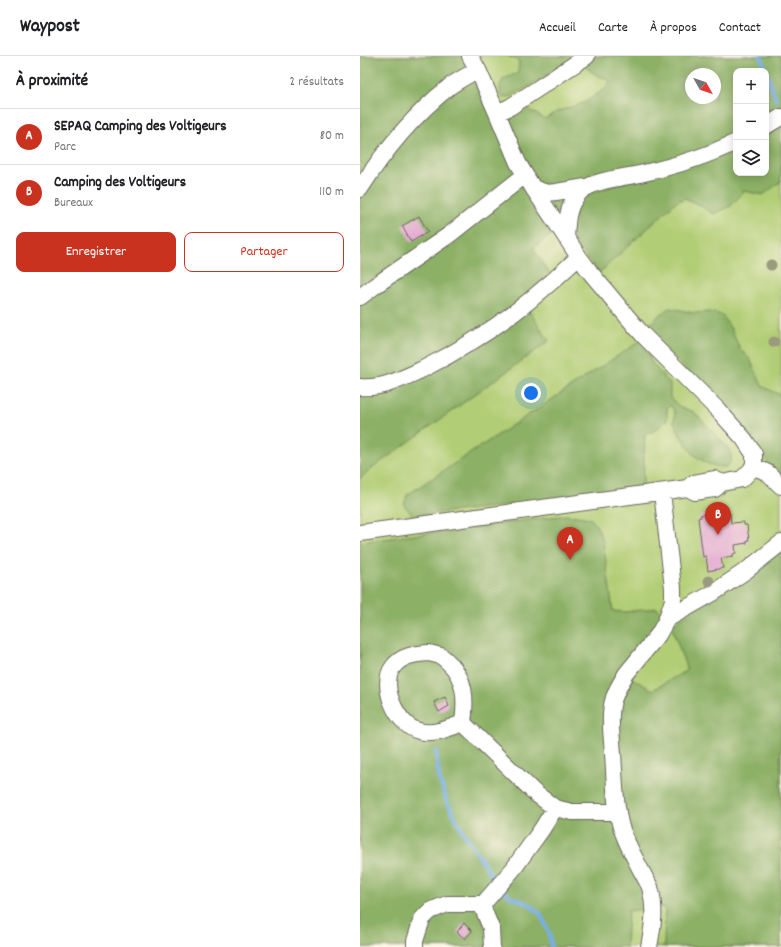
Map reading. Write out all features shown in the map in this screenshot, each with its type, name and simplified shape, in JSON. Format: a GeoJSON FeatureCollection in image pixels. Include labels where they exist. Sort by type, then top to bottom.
{"type":"FeatureCollection","features":[{"type":"Feature","properties":{"kind":"lane"},"geometry":{"type":"LineString","coordinates":[[497,113],[518,102],[587,56]]}},
{"type":"Feature","properties":{"kind":"lane"},"geometry":{"type":"LineString","coordinates":[[360,189],[371,172],[405,130],[427,106],[462,78],[474,63],[518,163],[566,238],[590,272],[643,335],[718,410],[744,439],[754,454],[753,466],[742,479],[722,483],[715,489],[695,492],[688,488],[360,533]]}},
{"type":"Feature","properties":{"kind":"lane"},"geometry":{"type":"LineString","coordinates":[[769,124],[781,117]]}},
{"type":"Feature","properties":{"kind":"lane"},"geometry":{"type":"LineString","coordinates":[[529,181],[547,193],[586,187],[596,183],[690,161],[733,144]]}},
{"type":"Feature","properties":{"kind":"lane"},"geometry":{"type":"LineString","coordinates":[[360,297],[529,181]]}},
{"type":"Feature","properties":{"kind":"lane"},"geometry":{"type":"LineString","coordinates":[[566,238],[569,209],[573,201],[586,187]]}},
{"type":"Feature","properties":{"kind":"lane"},"geometry":{"type":"LineString","coordinates":[[360,387],[369,388],[393,382],[451,354],[524,306],[579,256]]}},
{"type":"Feature","properties":{"kind":"lane"},"geometry":{"type":"LineString","coordinates":[[753,466],[768,473],[781,486]]}},
{"type":"Feature","properties":{"kind":"lane"},"geometry":{"type":"LineString","coordinates":[[646,937],[654,907],[650,887],[628,843],[618,812],[611,728],[612,704],[616,693],[626,674],[658,635],[667,619],[673,600],[673,588],[662,492]]}},
{"type":"Feature","properties":{"kind":"lane"},"geometry":{"type":"LineString","coordinates":[[667,619],[713,593],[747,570],[781,543]]}},
{"type":"Feature","properties":{"kind":"lane"},"geometry":{"type":"LineString","coordinates":[[429,653],[442,657],[453,666],[460,677],[464,690],[465,701],[463,723],[440,731],[424,732],[416,730],[406,724],[397,713],[390,697],[388,683],[389,675],[393,667],[410,655],[429,653]]}},
{"type":"Feature","properties":{"kind":"lane"},"geometry":{"type":"LineString","coordinates":[[463,723],[535,793],[555,808],[572,812],[618,812]]}},
{"type":"Feature","properties":{"kind":"lane"},"geometry":{"type":"LineString","coordinates":[[492,947],[491,928],[484,911],[483,904],[514,868],[555,808]]}},
{"type":"Feature","properties":{"kind":"lane"},"geometry":{"type":"LineString","coordinates":[[415,947],[415,941],[422,920],[430,911],[447,904],[483,904]]}},
{"type":"Feature","properties":{"kind":"green space"},"geometry":{"type":"Polygon","coordinates":[[[360,56],[781,56],[781,947],[360,947],[360,56]]]}},
{"type":"Feature","properties":{"kind":"green space"},"geometry":{"type":"Polygon","coordinates":[[[360,56],[465,56],[555,232],[533,248],[551,276],[528,309],[549,341],[367,472],[360,479],[360,56]]]}},
{"type":"Feature","properties":{"kind":"green space"},"geometry":{"type":"Polygon","coordinates":[[[508,56],[578,56],[512,96],[504,98],[500,95],[500,86],[503,79],[518,73],[519,61],[508,56]]]}},
{"type":"Feature","properties":{"kind":"green space"},"geometry":{"type":"Polygon","coordinates":[[[597,56],[781,56],[781,112],[769,119],[769,68],[733,68],[733,138],[699,153],[577,183],[538,186],[519,148],[509,121],[511,114],[524,103],[531,111],[545,119],[556,112],[584,103],[606,88],[610,81],[596,75],[583,65],[597,56]]]}},
{"type":"Feature","properties":{"kind":"green space"},"geometry":{"type":"Polygon","coordinates":[[[781,122],[781,181],[763,195],[744,191],[731,206],[713,214],[700,205],[685,198],[676,202],[599,273],[575,242],[570,228],[581,196],[733,148],[733,176],[769,176],[769,130],[781,122]]]}},
{"type":"Feature","properties":{"kind":"green space"},"geometry":{"type":"Polygon","coordinates":[[[569,195],[562,220],[548,201],[569,195]]]}},
{"type":"Feature","properties":{"kind":"green space"},"geometry":{"type":"Polygon","coordinates":[[[669,308],[694,313],[710,312],[722,315],[731,329],[740,349],[750,359],[762,386],[781,395],[781,476],[766,460],[743,429],[646,329],[659,315],[669,308]]]}},
{"type":"Feature","properties":{"kind":"green space"},"geometry":{"type":"Polygon","coordinates":[[[640,341],[645,345],[652,363],[670,384],[670,398],[680,407],[694,412],[727,447],[732,457],[727,467],[708,464],[694,455],[680,435],[674,422],[675,413],[671,406],[669,406],[667,409],[667,420],[654,431],[645,434],[643,486],[629,490],[571,498],[413,516],[404,505],[407,495],[640,341]]]}},
{"type":"Feature","properties":{"kind":"green space"},"geometry":{"type":"Polygon","coordinates":[[[567,515],[591,519],[597,526],[603,541],[613,611],[625,612],[657,608],[664,616],[631,678],[653,690],[687,670],[671,625],[781,548],[781,947],[664,947],[665,907],[628,911],[626,947],[360,947],[360,542],[567,515]]]}},
{"type":"Feature","properties":{"kind":"building"},"geometry":{"type":"Polygon","coordinates":[[[419,216],[428,232],[411,242],[402,226],[419,216]]]}},
{"type":"Feature","properties":{"kind":"building"},"geometry":{"type":"Polygon","coordinates":[[[727,512],[727,514],[730,513],[731,523],[744,522],[744,525],[747,525],[749,540],[747,540],[747,543],[735,545],[736,553],[733,554],[733,556],[721,558],[723,568],[708,571],[706,556],[703,557],[698,518],[701,517],[700,515],[727,512]]]}},
{"type":"Feature","properties":{"kind":"building"},"geometry":{"type":"Polygon","coordinates":[[[445,697],[449,706],[439,712],[434,702],[445,697]]]}},
{"type":"Feature","properties":{"kind":"building"},"geometry":{"type":"Polygon","coordinates":[[[464,923],[472,931],[465,939],[457,932],[464,923]]]}},
{"type":"Feature","properties":{"kind":"waterway"},"geometry":{"type":"LineString","coordinates":[[761,56],[776,100]]}},
{"type":"Feature","properties":{"kind":"waterway"},"geometry":{"type":"LineString","coordinates":[[436,751],[439,778],[447,802],[462,830],[497,882]]}},
{"type":"Feature","properties":{"kind":"waterway"},"geometry":{"type":"LineString","coordinates":[[501,887],[509,896],[529,904],[541,915],[550,935],[551,947]]}},
{"type":"Feature","properties":{"kind":"place","name":"Camping des Voltigeurs"},"geometry":{"type":"Point","coordinates":[718,535]}},
{"type":"Feature","properties":{"kind":"place","name":"SEPAQ Camping des Voltigeurs"},"geometry":{"type":"Point","coordinates":[570,560]}}]}
